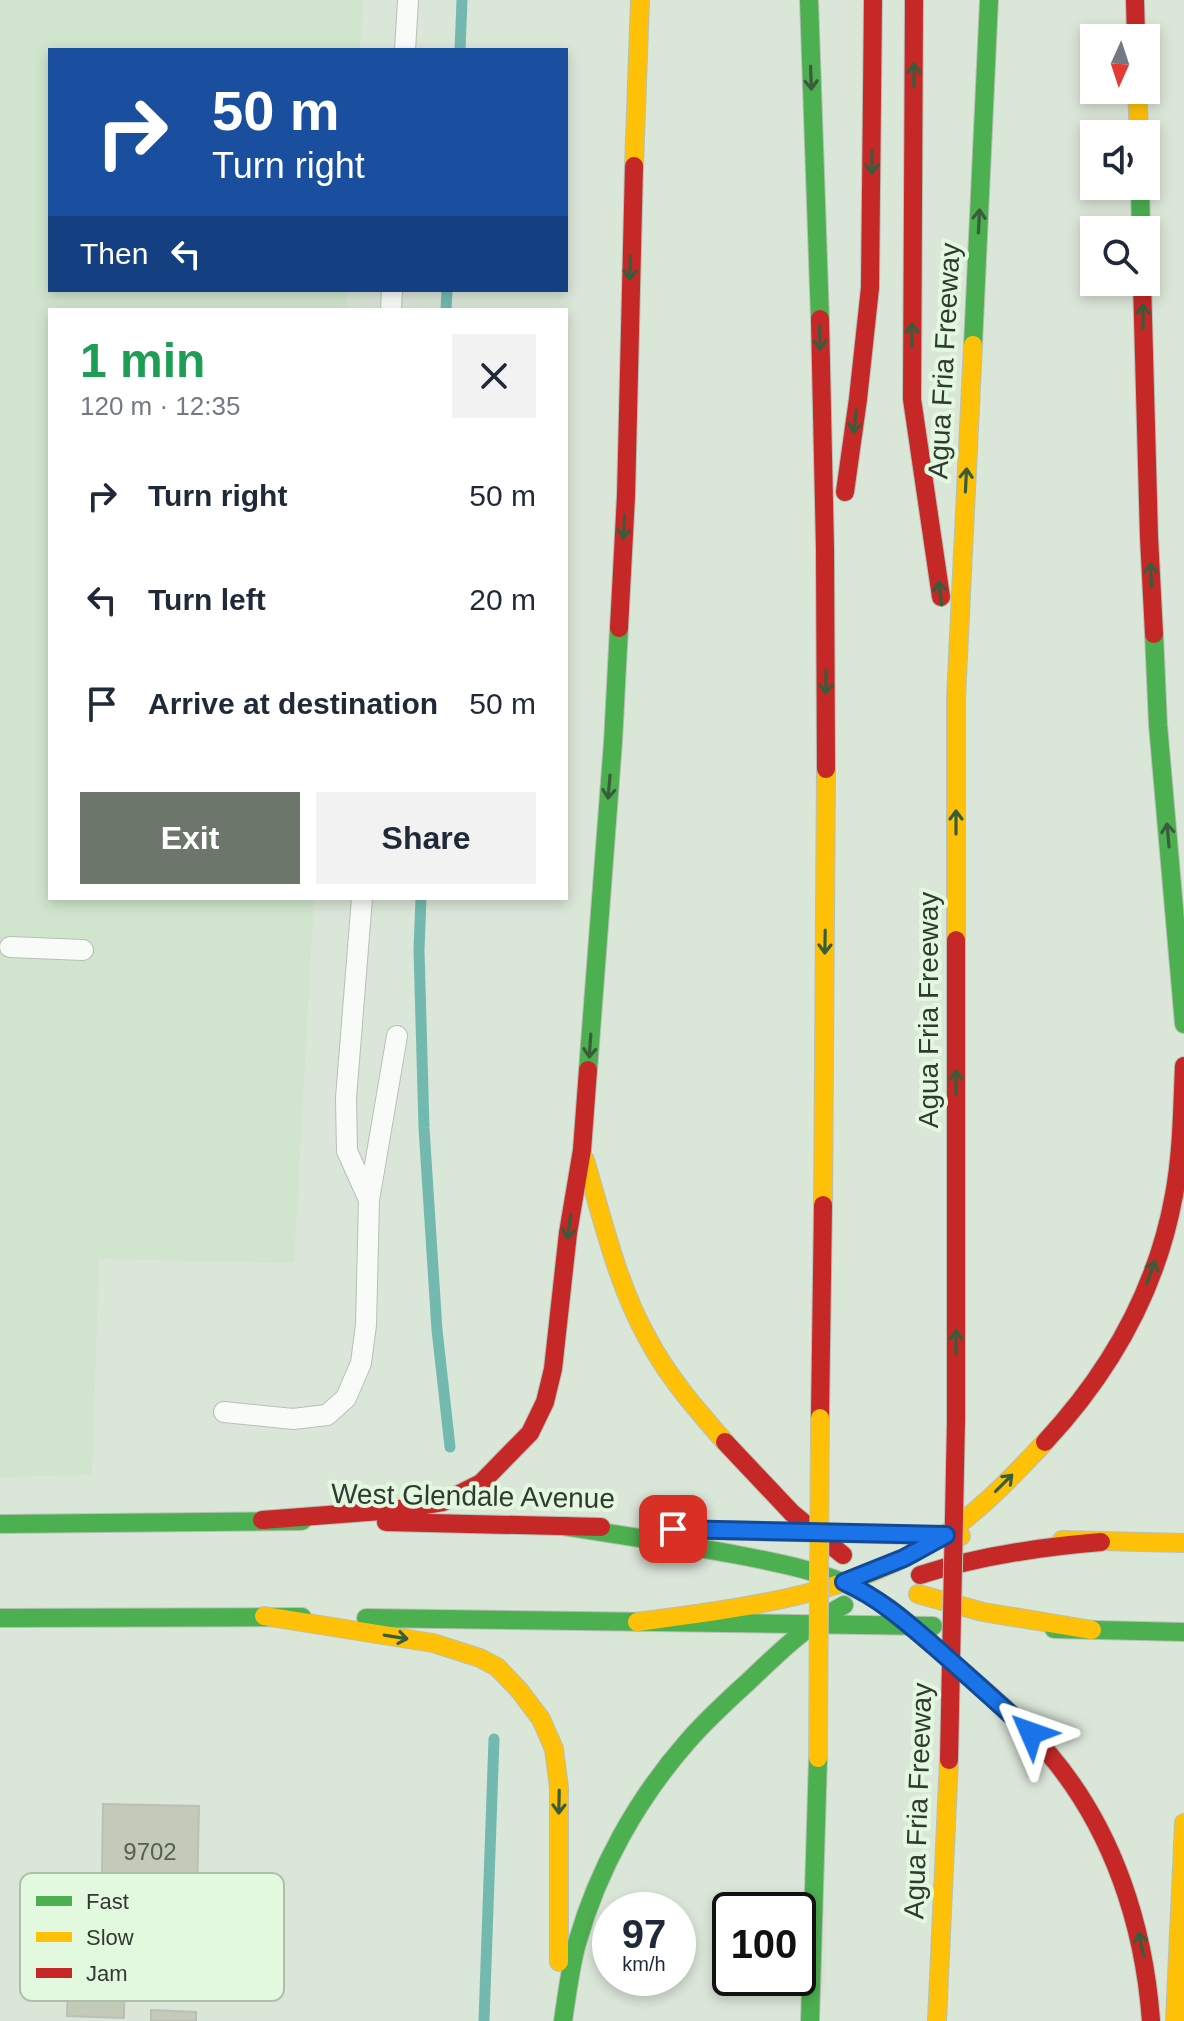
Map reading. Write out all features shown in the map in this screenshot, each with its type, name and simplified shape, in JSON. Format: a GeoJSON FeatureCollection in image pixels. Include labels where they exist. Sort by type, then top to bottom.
{"type":"FeatureCollection","features":[{"type":"Feature","properties":{"kind":"main road"},"geometry":{"type":"LineString","coordinates":[[262,1520],[394,1510],[443,1502],[481,1483],[530,1433],[545,1402],[553,1369],[568,1233],[582,1150],[613,742],[626,496],[640,0]]}},
{"type":"Feature","properties":{"kind":"main road"},"geometry":{"type":"LineString","coordinates":[[809,0],[826,627],[818,1758],[810,2021]]}},
{"type":"Feature","properties":{"kind":"main road"},"geometry":{"type":"LineString","coordinates":[[826,627],[870,288],[873,0]]}},
{"type":"Feature","properties":{"kind":"main road"},"geometry":{"type":"LineString","coordinates":[[914,0],[912,399],[956,698]]}},
{"type":"Feature","properties":{"kind":"main road","name":"Agua Fria Freeway"},"geometry":{"type":"LineString","coordinates":[[937,2021],[949,1760],[956,1420],[956,698],[989,0]]}},
{"type":"Feature","properties":{"kind":"main road"},"geometry":{"type":"LineString","coordinates":[[1135,0],[1136,24]]}},
{"type":"Feature","properties":{"kind":"main road"},"geometry":{"type":"LineString","coordinates":[[1142,296],[1158,725],[1184,1024]]}},
{"type":"Feature","properties":{"kind":"main road"},"geometry":{"type":"LineString","coordinates":[[637,1622],[745,1606],[844,1582],[904,1558],[946,1535],[981,1507],[1064,1421],[1097,1379],[1142,1295],[1172,1206],[1178,1170],[1184,1066]]}},
{"type":"Feature","properties":{"kind":"main road"},"geometry":{"type":"LineString","coordinates":[[562,2021],[576,1944],[599,1878],[618,1839],[682,1748],[810,1625],[835,1609],[892,1585],[839,1553],[814,1532],[751,1473],[686,1397],[640,1325],[622,1283],[582,1150]]}},
{"type":"Feature","properties":{"kind":"main road","name":"West Glendale Avenue"},"geometry":{"type":"LineString","coordinates":[[0,1524],[262,1520],[972,1536]]}},
{"type":"Feature","properties":{"kind":"main road"},"geometry":{"type":"LineString","coordinates":[[563,1526],[707,1549],[812,1572],[869,1594],[910,1626],[1031,1733],[1062,1769],[1092,1816],[1134,1914],[1151,2000],[1151,2021]]}},
{"type":"Feature","properties":{"kind":"main road"},"geometry":{"type":"LineString","coordinates":[[1000,1537],[1184,1543]]}},
{"type":"Feature","properties":{"kind":"main road"},"geometry":{"type":"LineString","coordinates":[[1092,1630],[983,1612],[936,1600],[907,1585],[949,1564],[992,1554],[1101,1542]]}},
{"type":"Feature","properties":{"kind":"main road"},"geometry":{"type":"LineString","coordinates":[[264,1616],[433,1643],[480,1658],[497,1667],[541,1719],[554,1749],[559,1788],[562,2021]]}},
{"type":"Feature","properties":{"kind":"main road"},"geometry":{"type":"LineString","coordinates":[[0,1618],[264,1616],[985,1626],[1184,1632]]}},
{"type":"Feature","properties":{"kind":"main road"},"geometry":{"type":"LineString","coordinates":[[1175,2021],[1184,1823]]}},
{"type":"Feature","properties":{"kind":"lane"},"geometry":{"type":"LineString","coordinates":[[405,48],[408,0]]}},
{"type":"Feature","properties":{"kind":"lane"},"geometry":{"type":"LineString","coordinates":[[362,900],[345,1125],[347,1151],[369,1200]]}},
{"type":"Feature","properties":{"kind":"lane"},"geometry":{"type":"LineString","coordinates":[[10,947],[83,950]]}},
{"type":"Feature","properties":{"kind":"lane"},"geometry":{"type":"LineString","coordinates":[[224,1412],[304,1418],[327,1415],[346,1398],[361,1363],[366,1325],[369,1200],[397,1036]]}},
{"type":"Feature","properties":{"kind":"shaded area"},"geometry":{"type":"Polygon","coordinates":[[[0,0],[363,0],[360,48],[48,48],[48,292],[347,292],[346,308],[48,308],[48,900],[314,900],[294,1263],[99,1259],[92,1475],[0,1477],[0,0]]]}},
{"type":"Feature","properties":{"kind":"building"},"geometry":{"type":"Polygon","coordinates":[[[103,1804],[199,1806],[198,1873],[102,1873],[103,1804]]]}},
{"type":"Feature","properties":{"kind":"building"},"geometry":{"type":"Polygon","coordinates":[[[67,2001],[124,2001],[124,2018],[67,2016],[67,2001]]]}},
{"type":"Feature","properties":{"kind":"building"},"geometry":{"type":"Polygon","coordinates":[[[151,2010],[196,2012],[196,2021],[151,2021],[151,2010]]]}},
{"type":"Feature","properties":{"kind":"waterway"},"geometry":{"type":"LineString","coordinates":[[460,48],[462,0]]}},
{"type":"Feature","properties":{"kind":"waterway"},"geometry":{"type":"LineString","coordinates":[[446,308],[447,292]]}},
{"type":"Feature","properties":{"kind":"waterway"},"geometry":{"type":"LineString","coordinates":[[421,900],[419,950],[424,1128],[437,1330],[450,1447]]}},
{"type":"Feature","properties":{"kind":"waterway"},"geometry":{"type":"LineString","coordinates":[[484,2021],[494,1739]]}},
{"type":"Feature","properties":{"kind":"traffic: fast"},"geometry":{"type":"LineString","coordinates":[[809,0],[820,319]]}},
{"type":"Feature","properties":{"kind":"traffic: fast"},"geometry":{"type":"LineString","coordinates":[[973,345],[989,0]]}},
{"type":"Feature","properties":{"kind":"traffic: fast"},"geometry":{"type":"LineString","coordinates":[[1140,200],[1141,216]]}},
{"type":"Feature","properties":{"kind":"traffic: fast"},"geometry":{"type":"LineString","coordinates":[[588,1070],[619,628]]}},
{"type":"Feature","properties":{"kind":"traffic: fast"},"geometry":{"type":"LineString","coordinates":[[1154,634],[1158,725],[1184,1024]]}},
{"type":"Feature","properties":{"kind":"traffic: fast"},"geometry":{"type":"LineString","coordinates":[[0,1524],[302,1521]]}},
{"type":"Feature","properties":{"kind":"traffic: fast"},"geometry":{"type":"LineString","coordinates":[[563,1526],[738,1555],[832,1578],[885,1606],[952,1662]]}},
{"type":"Feature","properties":{"kind":"traffic: fast"},"geometry":{"type":"LineString","coordinates":[[563,2021],[572,1962],[596,1888],[621,1836],[652,1787],[688,1741],[725,1703],[794,1640],[844,1605]]}},
{"type":"Feature","properties":{"kind":"traffic: fast"},"geometry":{"type":"LineString","coordinates":[[0,1618],[302,1617]]}},
{"type":"Feature","properties":{"kind":"traffic: fast"},"geometry":{"type":"LineString","coordinates":[[366,1618],[933,1626]]}},
{"type":"Feature","properties":{"kind":"traffic: fast"},"geometry":{"type":"LineString","coordinates":[[1054,1629],[1184,1632]]}},
{"type":"Feature","properties":{"kind":"traffic: fast"},"geometry":{"type":"LineString","coordinates":[[810,2021],[818,1758]]}},
{"type":"Feature","properties":{"kind":"traffic: slow"},"geometry":{"type":"LineString","coordinates":[[634,166],[640,0]]}},
{"type":"Feature","properties":{"kind":"traffic: slow"},"geometry":{"type":"LineString","coordinates":[[1138,104],[1138,120]]}},
{"type":"Feature","properties":{"kind":"traffic: slow"},"geometry":{"type":"LineString","coordinates":[[956,940],[956,698],[973,345]]}},
{"type":"Feature","properties":{"kind":"traffic: slow"},"geometry":{"type":"LineString","coordinates":[[823,1205],[826,769]]}},
{"type":"Feature","properties":{"kind":"traffic: slow"},"geometry":{"type":"LineString","coordinates":[[585,1160],[612,1251],[637,1318],[674,1380],[725,1442]]}},
{"type":"Feature","properties":{"kind":"traffic: slow"},"geometry":{"type":"LineString","coordinates":[[818,1758],[820,1418]]}},
{"type":"Feature","properties":{"kind":"traffic: slow"},"geometry":{"type":"LineString","coordinates":[[637,1622],[755,1605],[794,1596],[833,1586],[907,1557],[969,1516],[1045,1442]]}},
{"type":"Feature","properties":{"kind":"traffic: slow"},"geometry":{"type":"LineString","coordinates":[[666,1529],[961,1536]]}},
{"type":"Feature","properties":{"kind":"traffic: slow"},"geometry":{"type":"LineString","coordinates":[[1062,1540],[1184,1543]]}},
{"type":"Feature","properties":{"kind":"traffic: slow"},"geometry":{"type":"LineString","coordinates":[[918,1594],[983,1612],[1092,1630]]}},
{"type":"Feature","properties":{"kind":"traffic: slow"},"geometry":{"type":"LineString","coordinates":[[264,1616],[433,1643],[480,1658],[497,1667],[519,1690],[541,1719],[554,1749],[559,1788],[559,1962]]}},
{"type":"Feature","properties":{"kind":"traffic: slow"},"geometry":{"type":"LineString","coordinates":[[937,2021],[949,1760]]}},
{"type":"Feature","properties":{"kind":"traffic: slow"},"geometry":{"type":"LineString","coordinates":[[1175,2021],[1184,1823]]}},
{"type":"Feature","properties":{"kind":"traffic: jam"},"geometry":{"type":"LineString","coordinates":[[845,492],[870,288],[873,0]]}},
{"type":"Feature","properties":{"kind":"traffic: jam"},"geometry":{"type":"LineString","coordinates":[[914,0],[912,399],[941,597]]}},
{"type":"Feature","properties":{"kind":"traffic: jam"},"geometry":{"type":"LineString","coordinates":[[1135,0],[1136,24]]}},
{"type":"Feature","properties":{"kind":"traffic: jam"},"geometry":{"type":"LineString","coordinates":[[619,628],[626,496],[634,166]]}},
{"type":"Feature","properties":{"kind":"traffic: jam"},"geometry":{"type":"LineString","coordinates":[[1142,296],[1154,634]]}},
{"type":"Feature","properties":{"kind":"traffic: jam"},"geometry":{"type":"LineString","coordinates":[[820,319],[826,769]]}},
{"type":"Feature","properties":{"kind":"traffic: jam"},"geometry":{"type":"LineString","coordinates":[[956,940],[956,1420]]}},
{"type":"Feature","properties":{"kind":"traffic: jam"},"geometry":{"type":"LineString","coordinates":[[1045,1442],[1069,1415],[1110,1358],[1128,1328],[1156,1263],[1177,1179],[1184,1066]]}},
{"type":"Feature","properties":{"kind":"traffic: jam"},"geometry":{"type":"LineString","coordinates":[[262,1520],[394,1510],[443,1502],[481,1483],[530,1433],[545,1402],[553,1369],[568,1233],[582,1150],[588,1070]]}},
{"type":"Feature","properties":{"kind":"traffic: jam"},"geometry":{"type":"LineString","coordinates":[[820,1418],[823,1205]]}},
{"type":"Feature","properties":{"kind":"traffic: jam"},"geometry":{"type":"LineString","coordinates":[[949,1760],[956,1420]]}},
{"type":"Feature","properties":{"kind":"traffic: jam"},"geometry":{"type":"LineString","coordinates":[[725,1442],[792,1513],[843,1555]]}},
{"type":"Feature","properties":{"kind":"traffic: jam"},"geometry":{"type":"LineString","coordinates":[[386,1522],[601,1527]]}},
{"type":"Feature","properties":{"kind":"traffic: jam"},"geometry":{"type":"LineString","coordinates":[[920,1575],[1009,1553],[1101,1542]]}},
{"type":"Feature","properties":{"kind":"traffic: jam"},"geometry":{"type":"LineString","coordinates":[[952,1662],[1039,1742],[1072,1784],[1091,1815],[1108,1847],[1133,1914],[1151,2021]]}},
{"type":"Feature","properties":{"kind":"route"},"geometry":{"type":"LineString","coordinates":[[673,1529],[946,1535],[904,1558],[844,1582],[869,1594],[910,1626],[1031,1733]]}}]}
